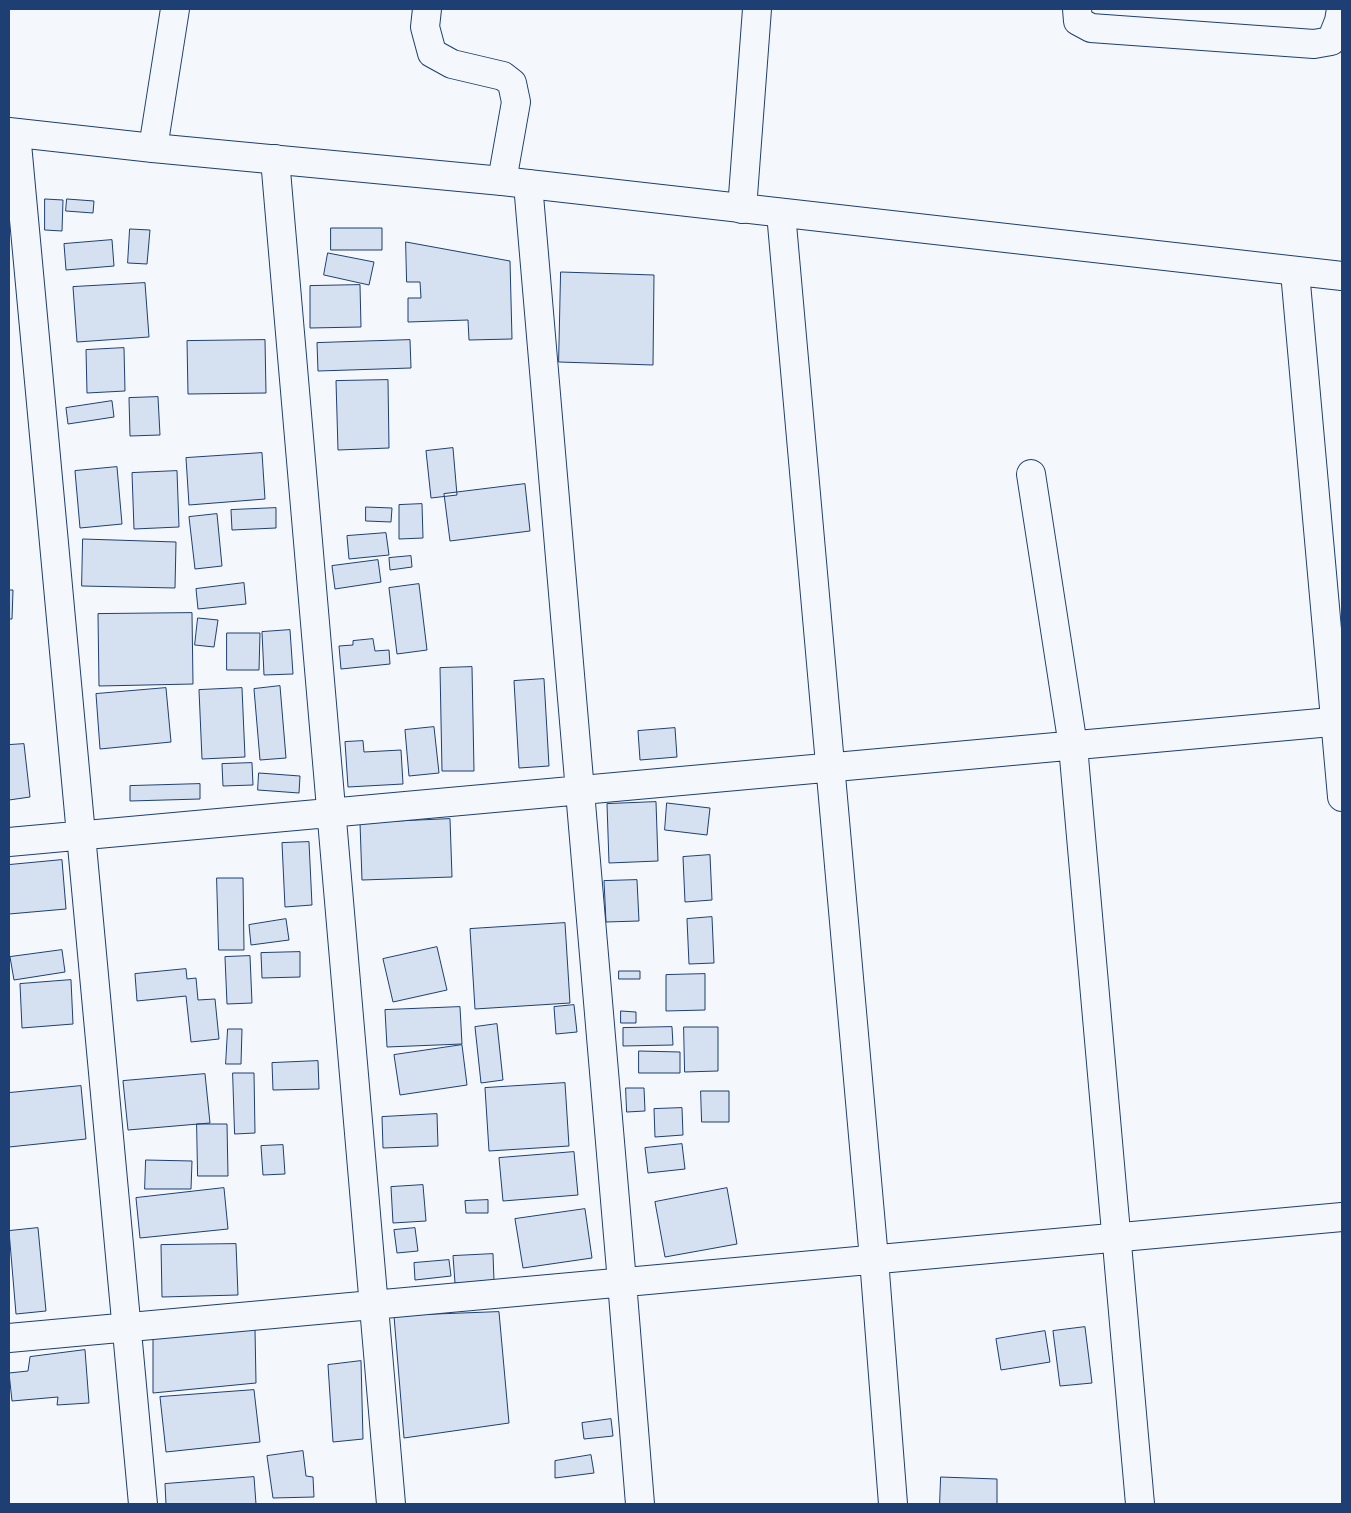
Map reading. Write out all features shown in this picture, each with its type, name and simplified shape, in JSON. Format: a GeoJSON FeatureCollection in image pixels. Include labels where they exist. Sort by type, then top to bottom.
{"type":"FeatureCollection","features":[{"type":"Feature","properties":{"kind":"street"},"geometry":{"type":"LineString","coordinates":[[153,148],[175,9]]}},
{"type":"Feature","properties":{"kind":"street"},"geometry":{"type":"LineString","coordinates":[[428,9],[425,27],[432,54],[452,64],[503,76],[512,83],[516,102],[515,182],[579,790],[640,1504]]}},
{"type":"Feature","properties":{"kind":"street"},"geometry":{"type":"LineString","coordinates":[[742,209],[757,9]]}},
{"type":"Feature","properties":{"kind":"street"},"geometry":{"type":"LineString","coordinates":[[1077,9],[1078,21],[1092,28],[1314,44],[1331,41],[1340,22],[1341,9]]}},
{"type":"Feature","properties":{"kind":"street"},"geometry":{"type":"LineString","coordinates":[[143,1504],[12,133],[515,182],[1342,276]]}},
{"type":"Feature","properties":{"kind":"street"},"geometry":{"type":"LineString","coordinates":[[275,159],[392,1504]]}},
{"type":"Feature","properties":{"kind":"street"},"geometry":{"type":"LineString","coordinates":[[781,213],[874,1259],[893,1504]]}},
{"type":"Feature","properties":{"kind":"street"},"geometry":{"type":"LineString","coordinates":[[1294,272],[1339,721],[1342,797]]}},
{"type":"Feature","properties":{"kind":"street"},"geometry":{"type":"LineString","coordinates":[[1031,474],[1073,746],[1140,1504]]}},
{"type":"Feature","properties":{"kind":"street"},"geometry":{"type":"LineString","coordinates":[[9,842],[1339,721]]}},
{"type":"Feature","properties":{"kind":"street"},"geometry":{"type":"LineString","coordinates":[[9,1338],[1342,1216]]}},
{"type":"Feature","properties":{"kind":"building"},"geometry":{"type":"Polygon","coordinates":[[[45,199],[63,200],[62,231],[45,230],[45,199]]]}},
{"type":"Feature","properties":{"kind":"building"},"geometry":{"type":"Polygon","coordinates":[[[67,199],[94,201],[93,213],[66,211],[67,199]]]}},
{"type":"Feature","properties":{"kind":"building"},"geometry":{"type":"Polygon","coordinates":[[[331,228],[382,228],[382,250],[331,250],[331,228]]]}},
{"type":"Feature","properties":{"kind":"building"},"geometry":{"type":"Polygon","coordinates":[[[130,229],[150,230],[147,264],[128,263],[130,229]]]}},
{"type":"Feature","properties":{"kind":"building"},"geometry":{"type":"Polygon","coordinates":[[[112,240],[114,266],[66,270],[64,244],[112,240]]]}},
{"type":"Feature","properties":{"kind":"building"},"geometry":{"type":"Polygon","coordinates":[[[406,242],[510,261],[512,339],[469,340],[468,320],[408,322],[408,298],[421,298],[420,282],[407,282],[406,242]]]}},
{"type":"Feature","properties":{"kind":"building"},"geometry":{"type":"Polygon","coordinates":[[[328,253],[374,262],[369,285],[324,275],[328,253]]]}},
{"type":"Feature","properties":{"kind":"building"},"geometry":{"type":"Polygon","coordinates":[[[561,272],[654,275],[653,365],[559,362],[561,272]]]}},
{"type":"Feature","properties":{"kind":"building"},"geometry":{"type":"Polygon","coordinates":[[[145,283],[149,337],[77,342],[73,287],[145,283]]]}},
{"type":"Feature","properties":{"kind":"building"},"geometry":{"type":"Polygon","coordinates":[[[360,285],[361,327],[310,328],[310,286],[360,285]]]}},
{"type":"Feature","properties":{"kind":"building"},"geometry":{"type":"Polygon","coordinates":[[[265,340],[266,393],[188,394],[187,341],[265,340]]]}},
{"type":"Feature","properties":{"kind":"building"},"geometry":{"type":"Polygon","coordinates":[[[410,340],[411,368],[318,371],[317,343],[410,340]]]}},
{"type":"Feature","properties":{"kind":"building"},"geometry":{"type":"Polygon","coordinates":[[[124,348],[125,391],[87,393],[86,350],[124,348]]]}},
{"type":"Feature","properties":{"kind":"building"},"geometry":{"type":"Polygon","coordinates":[[[388,380],[389,448],[338,450],[336,381],[388,380]]]}},
{"type":"Feature","properties":{"kind":"building"},"geometry":{"type":"Polygon","coordinates":[[[158,397],[160,435],[130,436],[129,398],[158,397]]]}},
{"type":"Feature","properties":{"kind":"building"},"geometry":{"type":"Polygon","coordinates":[[[112,401],[114,417],[68,424],[66,408],[112,401]]]}},
{"type":"Feature","properties":{"kind":"building"},"geometry":{"type":"Polygon","coordinates":[[[453,448],[457,495],[431,498],[426,451],[453,448]]]}},
{"type":"Feature","properties":{"kind":"building"},"geometry":{"type":"Polygon","coordinates":[[[262,453],[265,499],[189,505],[186,458],[262,453]]]}},
{"type":"Feature","properties":{"kind":"building"},"geometry":{"type":"Polygon","coordinates":[[[117,467],[122,524],[80,528],[75,471],[117,467]]]}},
{"type":"Feature","properties":{"kind":"building"},"geometry":{"type":"Polygon","coordinates":[[[177,471],[179,527],[134,529],[132,473],[177,471]]]}},
{"type":"Feature","properties":{"kind":"building"},"geometry":{"type":"Polygon","coordinates":[[[525,484],[530,531],[450,541],[444,494],[525,484]]]}},
{"type":"Feature","properties":{"kind":"building"},"geometry":{"type":"Polygon","coordinates":[[[422,504],[423,538],[399,539],[399,505],[422,504]]]}},
{"type":"Feature","properties":{"kind":"building"},"geometry":{"type":"Polygon","coordinates":[[[366,507],[392,508],[391,522],[366,521],[366,507]]]}},
{"type":"Feature","properties":{"kind":"building"},"geometry":{"type":"Polygon","coordinates":[[[276,508],[276,528],[232,530],[231,510],[276,508]]]}},
{"type":"Feature","properties":{"kind":"building"},"geometry":{"type":"Polygon","coordinates":[[[217,514],[222,566],[195,569],[189,517],[217,514]]]}},
{"type":"Feature","properties":{"kind":"building"},"geometry":{"type":"Polygon","coordinates":[[[386,533],[389,555],[349,559],[347,536],[386,533]]]}},
{"type":"Feature","properties":{"kind":"building"},"geometry":{"type":"Polygon","coordinates":[[[83,539],[176,542],[175,588],[82,586],[83,539]]]}},
{"type":"Feature","properties":{"kind":"building"},"geometry":{"type":"Polygon","coordinates":[[[411,556],[412,567],[390,570],[389,558],[411,556]]]}},
{"type":"Feature","properties":{"kind":"building"},"geometry":{"type":"Polygon","coordinates":[[[378,560],[381,582],[335,589],[332,566],[378,560]]]}},
{"type":"Feature","properties":{"kind":"building"},"geometry":{"type":"Polygon","coordinates":[[[244,583],[246,604],[198,609],[196,589],[244,583]]]}},
{"type":"Feature","properties":{"kind":"building"},"geometry":{"type":"Polygon","coordinates":[[[419,584],[427,650],[397,654],[389,588],[419,584]]]}},
{"type":"Feature","properties":{"kind":"building"},"geometry":{"type":"Polygon","coordinates":[[[9,590],[13,590],[12,619],[9,619],[9,590]]]}},
{"type":"Feature","properties":{"kind":"building"},"geometry":{"type":"Polygon","coordinates":[[[192,613],[193,684],[99,686],[98,614],[192,613]]]}},
{"type":"Feature","properties":{"kind":"building"},"geometry":{"type":"Polygon","coordinates":[[[198,618],[218,620],[214,647],[195,645],[198,618]]]}},
{"type":"Feature","properties":{"kind":"building"},"geometry":{"type":"Polygon","coordinates":[[[290,630],[293,674],[264,675],[262,632],[290,630]]]}},
{"type":"Feature","properties":{"kind":"building"},"geometry":{"type":"Polygon","coordinates":[[[227,633],[260,633],[259,670],[227,670],[227,633]]]}},
{"type":"Feature","properties":{"kind":"building"},"geometry":{"type":"Polygon","coordinates":[[[373,639],[375,651],[389,650],[390,664],[341,669],[339,646],[353,645],[353,641],[373,639]]]}},
{"type":"Feature","properties":{"kind":"building"},"geometry":{"type":"Polygon","coordinates":[[[472,667],[474,771],[442,771],[440,668],[472,667]]]}},
{"type":"Feature","properties":{"kind":"building"},"geometry":{"type":"Polygon","coordinates":[[[544,679],[549,766],[519,768],[514,681],[544,679]]]}},
{"type":"Feature","properties":{"kind":"building"},"geometry":{"type":"Polygon","coordinates":[[[280,686],[286,758],[260,760],[254,689],[280,686]]]}},
{"type":"Feature","properties":{"kind":"building"},"geometry":{"type":"Polygon","coordinates":[[[166,688],[171,742],[100,749],[96,694],[166,688]]]}},
{"type":"Feature","properties":{"kind":"building"},"geometry":{"type":"Polygon","coordinates":[[[242,688],[245,757],[202,759],[199,690],[242,688]]]}},
{"type":"Feature","properties":{"kind":"building"},"geometry":{"type":"Polygon","coordinates":[[[434,727],[439,773],[409,776],[405,730],[434,727]]]}},
{"type":"Feature","properties":{"kind":"building"},"geometry":{"type":"Polygon","coordinates":[[[675,728],[677,757],[640,760],[638,731],[675,728]]]}},
{"type":"Feature","properties":{"kind":"building"},"geometry":{"type":"Polygon","coordinates":[[[363,741],[364,752],[401,750],[403,784],[348,787],[345,742],[363,741]]]}},
{"type":"Feature","properties":{"kind":"building"},"geometry":{"type":"Polygon","coordinates":[[[24,744],[30,797],[9,800],[9,745],[24,744]]]}},
{"type":"Feature","properties":{"kind":"building"},"geometry":{"type":"Polygon","coordinates":[[[252,763],[253,785],[223,786],[222,764],[252,763]]]}},
{"type":"Feature","properties":{"kind":"building"},"geometry":{"type":"Polygon","coordinates":[[[259,773],[300,776],[299,793],[258,790],[259,773]]]}},
{"type":"Feature","properties":{"kind":"building"},"geometry":{"type":"Polygon","coordinates":[[[200,784],[200,799],[130,801],[130,786],[200,784]]]}},
{"type":"Feature","properties":{"kind":"building"},"geometry":{"type":"Polygon","coordinates":[[[656,802],[658,861],[609,863],[607,804],[656,802]]]}},
{"type":"Feature","properties":{"kind":"building"},"geometry":{"type":"Polygon","coordinates":[[[667,803],[710,808],[707,835],[665,830],[667,803]]]}},
{"type":"Feature","properties":{"kind":"building"},"geometry":{"type":"Polygon","coordinates":[[[450,819],[452,877],[362,880],[360,823],[450,819]]]}},
{"type":"Feature","properties":{"kind":"building"},"geometry":{"type":"Polygon","coordinates":[[[309,842],[312,905],[285,907],[282,843],[309,842]]]}},
{"type":"Feature","properties":{"kind":"building"},"geometry":{"type":"Polygon","coordinates":[[[710,855],[712,900],[685,902],[683,857],[710,855]]]}},
{"type":"Feature","properties":{"kind":"building"},"geometry":{"type":"Polygon","coordinates":[[[62,860],[66,909],[9,914],[9,865],[62,860]]]}},
{"type":"Feature","properties":{"kind":"building"},"geometry":{"type":"Polygon","coordinates":[[[217,878],[243,878],[244,950],[219,950],[217,878]]]}},
{"type":"Feature","properties":{"kind":"building"},"geometry":{"type":"Polygon","coordinates":[[[637,880],[639,921],[606,922],[604,881],[637,880]]]}},
{"type":"Feature","properties":{"kind":"building"},"geometry":{"type":"Polygon","coordinates":[[[712,917],[714,963],[689,964],[687,919],[712,917]]]}},
{"type":"Feature","properties":{"kind":"building"},"geometry":{"type":"Polygon","coordinates":[[[286,919],[289,940],[251,945],[249,925],[286,919]]]}},
{"type":"Feature","properties":{"kind":"building"},"geometry":{"type":"Polygon","coordinates":[[[565,923],[570,1003],[475,1009],[470,929],[565,923]]]}},
{"type":"Feature","properties":{"kind":"building"},"geometry":{"type":"Polygon","coordinates":[[[437,947],[447,990],[393,1002],[383,959],[437,947]]]}},
{"type":"Feature","properties":{"kind":"building"},"geometry":{"type":"Polygon","coordinates":[[[62,950],[65,972],[14,980],[10,957],[62,950]]]}},
{"type":"Feature","properties":{"kind":"building"},"geometry":{"type":"Polygon","coordinates":[[[300,952],[300,977],[262,978],[261,953],[300,952]]]}},
{"type":"Feature","properties":{"kind":"building"},"geometry":{"type":"Polygon","coordinates":[[[250,956],[252,1003],[227,1004],[225,957],[250,956]]]}},
{"type":"Feature","properties":{"kind":"building"},"geometry":{"type":"Polygon","coordinates":[[[186,969],[187,979],[196,978],[198,1000],[215,999],[219,1039],[191,1042],[186,996],[137,1001],[135,974],[186,969]]]}},
{"type":"Feature","properties":{"kind":"building"},"geometry":{"type":"Polygon","coordinates":[[[619,971],[640,971],[640,979],[619,979],[619,971]]]}},
{"type":"Feature","properties":{"kind":"building"},"geometry":{"type":"Polygon","coordinates":[[[705,974],[705,1010],[666,1011],[666,975],[705,974]]]}},
{"type":"Feature","properties":{"kind":"building"},"geometry":{"type":"Polygon","coordinates":[[[71,980],[73,1024],[22,1028],[20,984],[71,980]]]}},
{"type":"Feature","properties":{"kind":"building"},"geometry":{"type":"Polygon","coordinates":[[[574,1005],[577,1032],[556,1034],[554,1007],[574,1005]]]}},
{"type":"Feature","properties":{"kind":"building"},"geometry":{"type":"Polygon","coordinates":[[[460,1007],[462,1044],[387,1047],[385,1010],[460,1007]]]}},
{"type":"Feature","properties":{"kind":"building"},"geometry":{"type":"Polygon","coordinates":[[[621,1011],[636,1012],[636,1023],[621,1023],[621,1011]]]}},
{"type":"Feature","properties":{"kind":"building"},"geometry":{"type":"Polygon","coordinates":[[[497,1024],[503,1080],[481,1083],[475,1027],[497,1024]]]}},
{"type":"Feature","properties":{"kind":"building"},"geometry":{"type":"Polygon","coordinates":[[[672,1027],[673,1045],[623,1046],[623,1028],[672,1027]]]}},
{"type":"Feature","properties":{"kind":"building"},"geometry":{"type":"Polygon","coordinates":[[[684,1027],[718,1027],[718,1071],[685,1072],[684,1027]]]}},
{"type":"Feature","properties":{"kind":"building"},"geometry":{"type":"Polygon","coordinates":[[[228,1029],[242,1029],[241,1064],[226,1064],[228,1029]]]}},
{"type":"Feature","properties":{"kind":"building"},"geometry":{"type":"Polygon","coordinates":[[[462,1045],[467,1085],[400,1095],[394,1055],[462,1045]]]}},
{"type":"Feature","properties":{"kind":"building"},"geometry":{"type":"Polygon","coordinates":[[[639,1051],[680,1052],[680,1073],[639,1073],[639,1051]]]}},
{"type":"Feature","properties":{"kind":"building"},"geometry":{"type":"Polygon","coordinates":[[[318,1061],[319,1089],[273,1090],[272,1063],[318,1061]]]}},
{"type":"Feature","properties":{"kind":"building"},"geometry":{"type":"Polygon","coordinates":[[[233,1073],[254,1073],[255,1133],[235,1134],[233,1073]]]}},
{"type":"Feature","properties":{"kind":"building"},"geometry":{"type":"Polygon","coordinates":[[[205,1074],[210,1123],[128,1130],[123,1081],[205,1074]]]}},
{"type":"Feature","properties":{"kind":"building"},"geometry":{"type":"Polygon","coordinates":[[[565,1083],[569,1146],[489,1151],[485,1088],[565,1083]]]}},
{"type":"Feature","properties":{"kind":"building"},"geometry":{"type":"Polygon","coordinates":[[[81,1086],[86,1139],[9,1147],[9,1093],[81,1086]]]}},
{"type":"Feature","properties":{"kind":"building"},"geometry":{"type":"Polygon","coordinates":[[[626,1088],[644,1088],[645,1111],[627,1112],[626,1088]]]}},
{"type":"Feature","properties":{"kind":"building"},"geometry":{"type":"Polygon","coordinates":[[[701,1091],[729,1091],[729,1122],[702,1122],[701,1091]]]}},
{"type":"Feature","properties":{"kind":"building"},"geometry":{"type":"Polygon","coordinates":[[[682,1108],[683,1135],[655,1137],[654,1109],[682,1108]]]}},
{"type":"Feature","properties":{"kind":"building"},"geometry":{"type":"Polygon","coordinates":[[[437,1114],[438,1146],[383,1148],[382,1117],[437,1114]]]}},
{"type":"Feature","properties":{"kind":"building"},"geometry":{"type":"Polygon","coordinates":[[[197,1124],[227,1124],[228,1176],[198,1176],[197,1124]]]}},
{"type":"Feature","properties":{"kind":"building"},"geometry":{"type":"Polygon","coordinates":[[[682,1144],[685,1169],[648,1173],[645,1148],[682,1144]]]}},
{"type":"Feature","properties":{"kind":"building"},"geometry":{"type":"Polygon","coordinates":[[[283,1145],[285,1174],[263,1175],[261,1146],[283,1145]]]}},
{"type":"Feature","properties":{"kind":"building"},"geometry":{"type":"Polygon","coordinates":[[[574,1152],[578,1195],[503,1201],[499,1158],[574,1152]]]}},
{"type":"Feature","properties":{"kind":"building"},"geometry":{"type":"Polygon","coordinates":[[[146,1160],[192,1161],[191,1189],[145,1189],[146,1160]]]}},
{"type":"Feature","properties":{"kind":"building"},"geometry":{"type":"Polygon","coordinates":[[[423,1185],[426,1221],[393,1223],[391,1187],[423,1185]]]}},
{"type":"Feature","properties":{"kind":"building"},"geometry":{"type":"Polygon","coordinates":[[[224,1188],[228,1229],[140,1238],[136,1198],[224,1188]]]}},
{"type":"Feature","properties":{"kind":"building"},"geometry":{"type":"Polygon","coordinates":[[[727,1188],[737,1244],[665,1257],[655,1202],[727,1188]]]}},
{"type":"Feature","properties":{"kind":"building"},"geometry":{"type":"Polygon","coordinates":[[[488,1200],[488,1213],[466,1213],[465,1201],[488,1200]]]}},
{"type":"Feature","properties":{"kind":"building"},"geometry":{"type":"Polygon","coordinates":[[[585,1209],[592,1258],[523,1268],[515,1219],[585,1209]]]}},
{"type":"Feature","properties":{"kind":"building"},"geometry":{"type":"Polygon","coordinates":[[[38,1228],[46,1311],[16,1314],[9,1231],[38,1228]]]}},
{"type":"Feature","properties":{"kind":"building"},"geometry":{"type":"Polygon","coordinates":[[[415,1228],[418,1251],[397,1253],[394,1230],[415,1228]]]}},
{"type":"Feature","properties":{"kind":"building"},"geometry":{"type":"Polygon","coordinates":[[[236,1244],[238,1295],[162,1297],[161,1245],[236,1244]]]}},
{"type":"Feature","properties":{"kind":"building"},"geometry":{"type":"Polygon","coordinates":[[[493,1254],[494,1281],[455,1283],[453,1256],[493,1254]]]}},
{"type":"Feature","properties":{"kind":"building"},"geometry":{"type":"Polygon","coordinates":[[[449,1260],[451,1276],[415,1280],[414,1263],[449,1260]]]}},
{"type":"Feature","properties":{"kind":"building"},"geometry":{"type":"Polygon","coordinates":[[[499,1312],[509,1423],[404,1438],[394,1316],[499,1312]]]}},
{"type":"Feature","properties":{"kind":"building"},"geometry":{"type":"Polygon","coordinates":[[[1085,1327],[1092,1383],[1060,1386],[1053,1331],[1085,1327]]]}},
{"type":"Feature","properties":{"kind":"building"},"geometry":{"type":"Polygon","coordinates":[[[255,1329],[256,1383],[153,1393],[153,1336],[255,1329]]]}},
{"type":"Feature","properties":{"kind":"building"},"geometry":{"type":"Polygon","coordinates":[[[1045,1331],[1050,1362],[1001,1370],[996,1339],[1045,1331]]]}},
{"type":"Feature","properties":{"kind":"building"},"geometry":{"type":"Polygon","coordinates":[[[85,1350],[89,1403],[57,1405],[58,1397],[12,1401],[9,1373],[28,1371],[30,1357],[85,1350]]]}},
{"type":"Feature","properties":{"kind":"building"},"geometry":{"type":"Polygon","coordinates":[[[361,1361],[363,1439],[333,1442],[328,1365],[361,1361]]]}},
{"type":"Feature","properties":{"kind":"building"},"geometry":{"type":"Polygon","coordinates":[[[254,1390],[260,1442],[166,1452],[160,1397],[254,1390]]]}},
{"type":"Feature","properties":{"kind":"building"},"geometry":{"type":"Polygon","coordinates":[[[611,1419],[613,1436],[584,1439],[582,1423],[611,1419]]]}},
{"type":"Feature","properties":{"kind":"building"},"geometry":{"type":"Polygon","coordinates":[[[303,1451],[306,1476],[313,1477],[314,1497],[273,1498],[267,1456],[303,1451]]]}},
{"type":"Feature","properties":{"kind":"building"},"geometry":{"type":"Polygon","coordinates":[[[591,1455],[594,1473],[555,1478],[555,1461],[591,1455]]]}},
{"type":"Feature","properties":{"kind":"building"},"geometry":{"type":"Polygon","coordinates":[[[254,1477],[256,1504],[166,1504],[165,1484],[254,1477]]]}},
{"type":"Feature","properties":{"kind":"building"},"geometry":{"type":"Polygon","coordinates":[[[941,1477],[997,1479],[997,1504],[940,1504],[941,1477]]]}}]}
